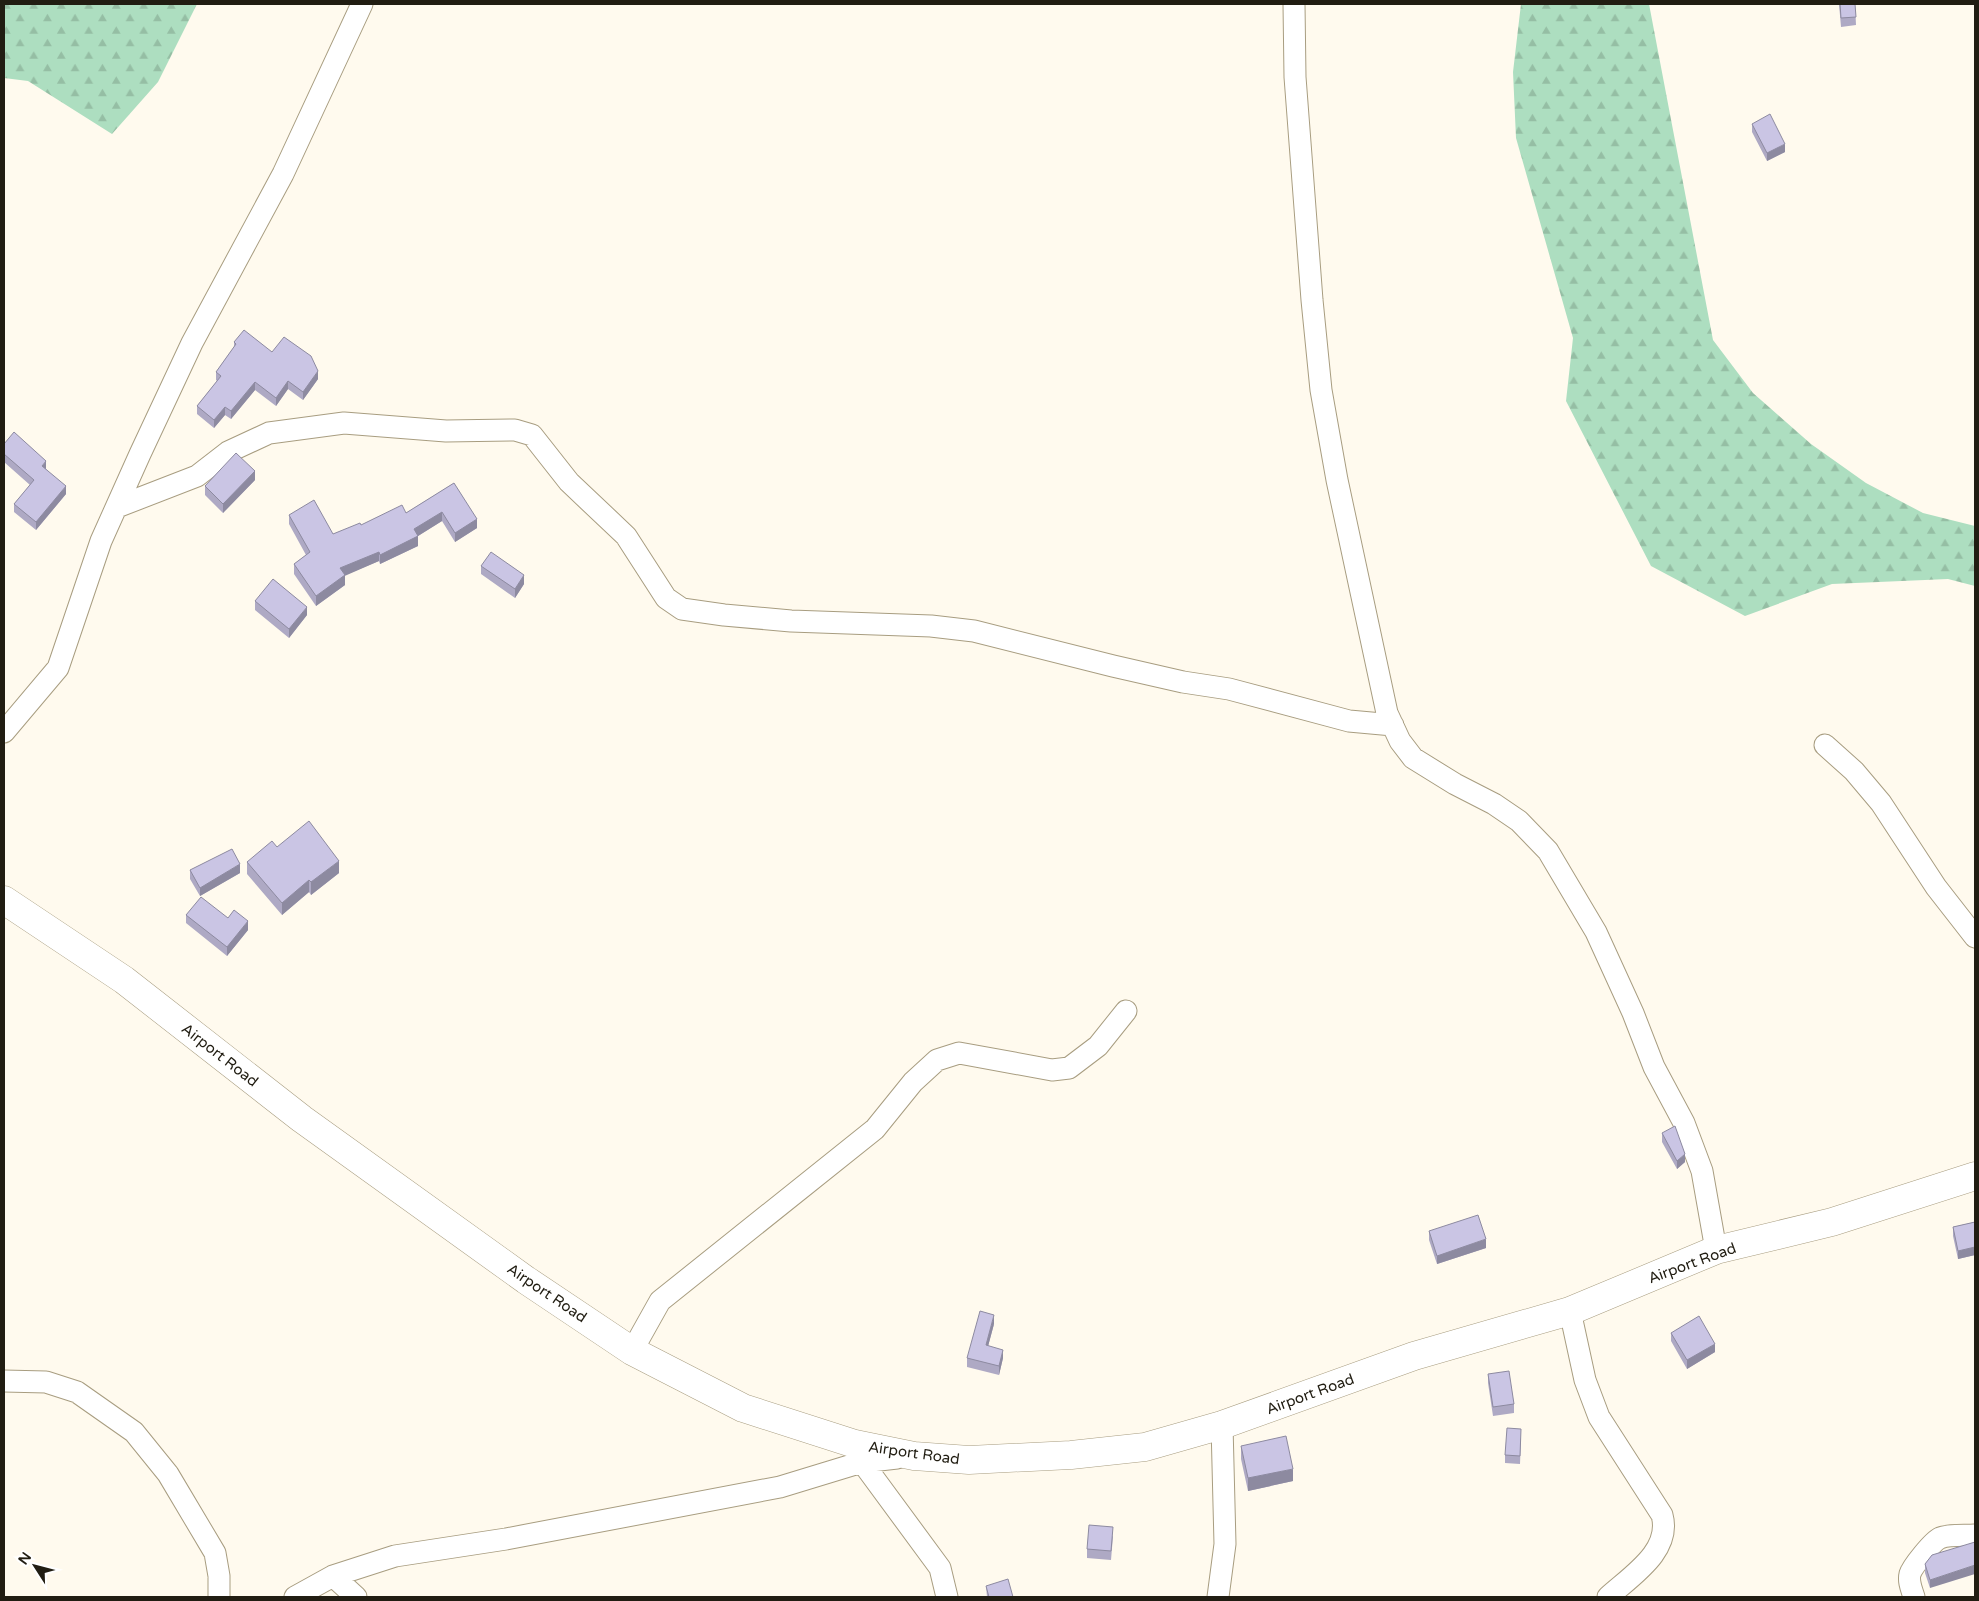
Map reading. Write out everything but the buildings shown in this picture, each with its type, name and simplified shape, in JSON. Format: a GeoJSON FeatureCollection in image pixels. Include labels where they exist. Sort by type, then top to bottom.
{"type":"FeatureCollection","features":[{"type":"Feature","properties":{"kind":"main road","name":"Airport Road"},"geometry":{"type":"LineString","coordinates":[[4,900],[124,980],[302,1119],[526,1280],[632,1350],[743,1408],[855,1444],[914,1456],[968,1460],[1071,1455],[1145,1446],[1222,1425],[1414,1356],[1570,1312],[1716,1250],[1832,1222],[1975,1176]]}},
{"type":"Feature","properties":{"kind":"street"},"geometry":{"type":"LineString","coordinates":[[4,732],[58,668],[101,541],[140,454],[192,343],[283,174],[362,4]]}},
{"type":"Feature","properties":{"kind":"street"},"geometry":{"type":"LineString","coordinates":[[1294,4],[1294,77],[1321,390],[1387,712],[1400,741],[1413,758],[1454,784],[1494,804],[1519,821],[1548,851],[1596,932],[1633,1013],[1654,1067],[1684,1123],[1702,1171],[1716,1250]]}},
{"type":"Feature","properties":{"kind":"street"},"geometry":{"type":"LineString","coordinates":[[117,507],[197,476],[228,452],[269,433],[344,423],[446,431],[515,430],[532,435],[569,482],[626,536],[666,598],[682,609],[791,621],[931,626],[974,631],[1183,682],[1229,689],[1349,720],[1393,725]]}},
{"type":"Feature","properties":{"kind":"street"},"geometry":{"type":"LineString","coordinates":[[1825,745],[1854,771],[1881,803],[1936,887],[1975,937]]}},
{"type":"Feature","properties":{"kind":"street"},"geometry":{"type":"LineString","coordinates":[[632,1350],[660,1301],[874,1129],[913,1082],[937,1060],[958,1053],[1052,1070],[1069,1068],[1098,1046],[1126,1011]]}},
{"type":"Feature","properties":{"kind":"street"},"geometry":{"type":"LineString","coordinates":[[1570,1312],[1585,1380],[1600,1417],[1662,1515],[1665,1526],[1662,1540],[1652,1556],[1608,1597]]}},
{"type":"Feature","properties":{"kind":"street"},"geometry":{"type":"LineString","coordinates":[[4,1381],[46,1382],[77,1392],[134,1432],[168,1474],[215,1553],[219,1576],[219,1597]]}},
{"type":"Feature","properties":{"kind":"street"},"geometry":{"type":"LineString","coordinates":[[1218,1597],[1225,1544],[1222,1425]]}},
{"type":"Feature","properties":{"kind":"street"},"geometry":{"type":"LineString","coordinates":[[296,1597],[333,1576],[395,1556],[506,1539],[780,1487],[862,1462],[914,1456]]}},
{"type":"Feature","properties":{"kind":"street"},"geometry":{"type":"LineString","coordinates":[[862,1462],[940,1568],[948,1597]]}},
{"type":"Feature","properties":{"kind":"street"},"geometry":{"type":"LineString","coordinates":[[1914,1597],[1910,1574],[1913,1567],[1934,1542],[1946,1537],[1975,1535]]}},
{"type":"Feature","properties":{"kind":"street"},"geometry":{"type":"LineString","coordinates":[[333,1576],[356,1597]]}},
{"type":"Feature","properties":{"kind":"green space"},"geometry":{"type":"Polygon","coordinates":[[[4,4],[197,4],[158,82],[112,134],[28,81],[4,78],[4,4]]]}},
{"type":"Feature","properties":{"kind":"green space"},"geometry":{"type":"Polygon","coordinates":[[[1521,4],[1649,4],[1713,340],[1753,393],[1811,444],[1866,483],[1923,513],[1975,526],[1975,586],[1948,579],[1832,584],[1745,616],[1651,566],[1566,401],[1573,338],[1516,138],[1513,72],[1521,4]]]}}]}
